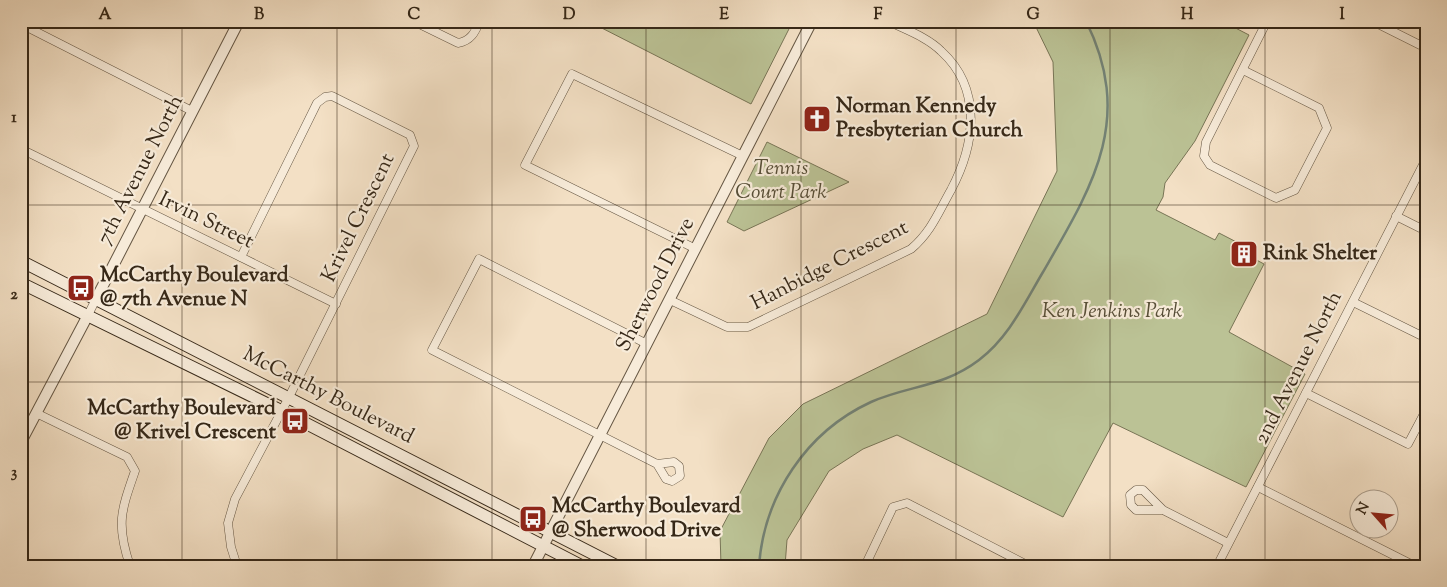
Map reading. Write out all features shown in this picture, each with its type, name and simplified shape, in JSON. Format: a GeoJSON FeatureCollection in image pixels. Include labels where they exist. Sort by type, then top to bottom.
{"type":"FeatureCollection","features":[{"type":"Feature","properties":{"kind":"main road","name":"McCarthy Boulevard"},"geometry":{"type":"LineString","coordinates":[[21,261],[617,566]]}},
{"type":"Feature","properties":{"kind":"main road","name":"McCarthy Boulevard"},"geometry":{"type":"LineString","coordinates":[[21,283],[282,411],[582,566]]}},
{"type":"Feature","properties":{"kind":"street","name":"7th Avenue North"},"geometry":{"type":"LineString","coordinates":[[21,442],[239,21]]}},
{"type":"Feature","properties":{"kind":"street"},"geometry":{"type":"LineString","coordinates":[[413,21],[458,43],[465,42],[472,37],[480,21]]}},
{"type":"Feature","properties":{"kind":"street","name":"Sherwood Drive"},"geometry":{"type":"LineString","coordinates":[[533,566],[812,21]]}},
{"type":"Feature","properties":{"kind":"street","name":"Hanbidge Crescent"},"geometry":{"type":"LineString","coordinates":[[670,300],[727,327],[748,327],[911,249],[926,236],[957,178],[966,153],[971,136],[969,95],[954,64],[941,50],[928,41],[888,21]]}},
{"type":"Feature","properties":{"kind":"street"},"geometry":{"type":"LineString","coordinates":[[1243,70],[1319,108],[1326,128],[1295,190],[1276,198],[1210,166],[1204,156],[1206,142],[1266,21]]}},
{"type":"Feature","properties":{"kind":"street"},"geometry":{"type":"LineString","coordinates":[[1372,21],[1426,48]]}},
{"type":"Feature","properties":{"kind":"street"},"geometry":{"type":"LineString","coordinates":[[21,24],[192,111]]}},
{"type":"Feature","properties":{"kind":"street"},"geometry":{"type":"LineString","coordinates":[[696,249],[526,165],[530,157],[572,74],[743,156]]}},
{"type":"Feature","properties":{"kind":"street","name":"Krivel Crescent"},"geometry":{"type":"LineString","coordinates":[[237,566],[231,547],[228,522],[235,499],[282,411],[414,146],[410,135],[332,96],[325,97],[317,104],[241,257]]}},
{"type":"Feature","properties":{"kind":"street","name":"Irvin Street"},"geometry":{"type":"LineString","coordinates":[[21,149],[336,304]]}},
{"type":"Feature","properties":{"kind":"street","name":"2nd Avenue North"},"geometry":{"type":"LineString","coordinates":[[1217,566],[1426,159]]}},
{"type":"Feature","properties":{"kind":"street"},"geometry":{"type":"LineString","coordinates":[[1396,216],[1426,231]]}},
{"type":"Feature","properties":{"kind":"street"},"geometry":{"type":"LineString","coordinates":[[647,344],[478,259],[432,350],[658,464]]}},
{"type":"Feature","properties":{"kind":"street"},"geometry":{"type":"LineString","coordinates":[[1353,302],[1426,338]]}},
{"type":"Feature","properties":{"kind":"street"},"geometry":{"type":"LineString","coordinates":[[1306,393],[1408,444],[1426,410]]}},
{"type":"Feature","properties":{"kind":"street"},"geometry":{"type":"LineString","coordinates":[[36,413],[127,458],[135,471],[121,515],[122,540],[130,566]]}},
{"type":"Feature","properties":{"kind":"street"},"geometry":{"type":"LineString","coordinates":[[1258,487],[1415,566]]}},
{"type":"Feature","properties":{"kind":"street"},"geometry":{"type":"LineString","coordinates":[[865,566],[893,507],[907,503],[1029,566]]}},
{"type":"Feature","properties":{"kind":"street"},"geometry":{"type":"LineString","coordinates":[[1163,510],[1228,543]]}},
{"type":"Feature","properties":{"kind":"green space"},"geometry":{"type":"Polygon","coordinates":[[[588,21],[793,21],[751,104],[588,21]]]}},
{"type":"Feature","properties":{"kind":"green space","name":"Ken Jenkins Park"},"geometry":{"type":"Polygon","coordinates":[[[1033,21],[1222,21],[1249,35],[1195,141],[1165,183],[1163,197],[1156,210],[1215,240],[1219,233],[1250,249],[1247,255],[1264,264],[1229,332],[1305,374],[1246,487],[1113,423],[1063,517],[897,435],[863,449],[829,471],[787,540],[785,566],[721,566],[720,531],[769,438],[803,404],[987,314],[1057,171],[1053,62],[1033,21]]]}},
{"type":"Feature","properties":{"kind":"green space","name":"Tennis Court Park"},"geometry":{"type":"Polygon","coordinates":[[[767,142],[849,182],[744,231],[727,222],[767,142]]]}},
{"type":"Feature","properties":{"kind":"waterway"},"geometry":{"type":"LineString","coordinates":[[759,566],[769,515],[779,491],[792,469],[827,430],[871,402],[885,396],[939,381],[965,369],[990,351],[1022,308],[1077,211],[1091,181],[1101,152],[1107,122],[1107,90],[1100,57],[1086,21]]}},
{"type":"Feature","properties":{"kind":"place","name":"Norman Kennedy Presbyterian Church"},"geometry":{"type":"Point","coordinates":[817,119]}},
{"type":"Feature","properties":{"kind":"place","name":"Rink Shelter"},"geometry":{"type":"Point","coordinates":[1244,254]}},
{"type":"Feature","properties":{"kind":"place","name":"McCarthy Boulevard @ 7th Avenue N"},"geometry":{"type":"Point","coordinates":[81,288]}},
{"type":"Feature","properties":{"kind":"place","name":"McCarthy Boulevard @ Krivel Crescent"},"geometry":{"type":"Point","coordinates":[295,421]}},
{"type":"Feature","properties":{"kind":"place","name":"McCarthy Boulevard @ Sherwood Drive"},"geometry":{"type":"Point","coordinates":[533,519]}}]}
